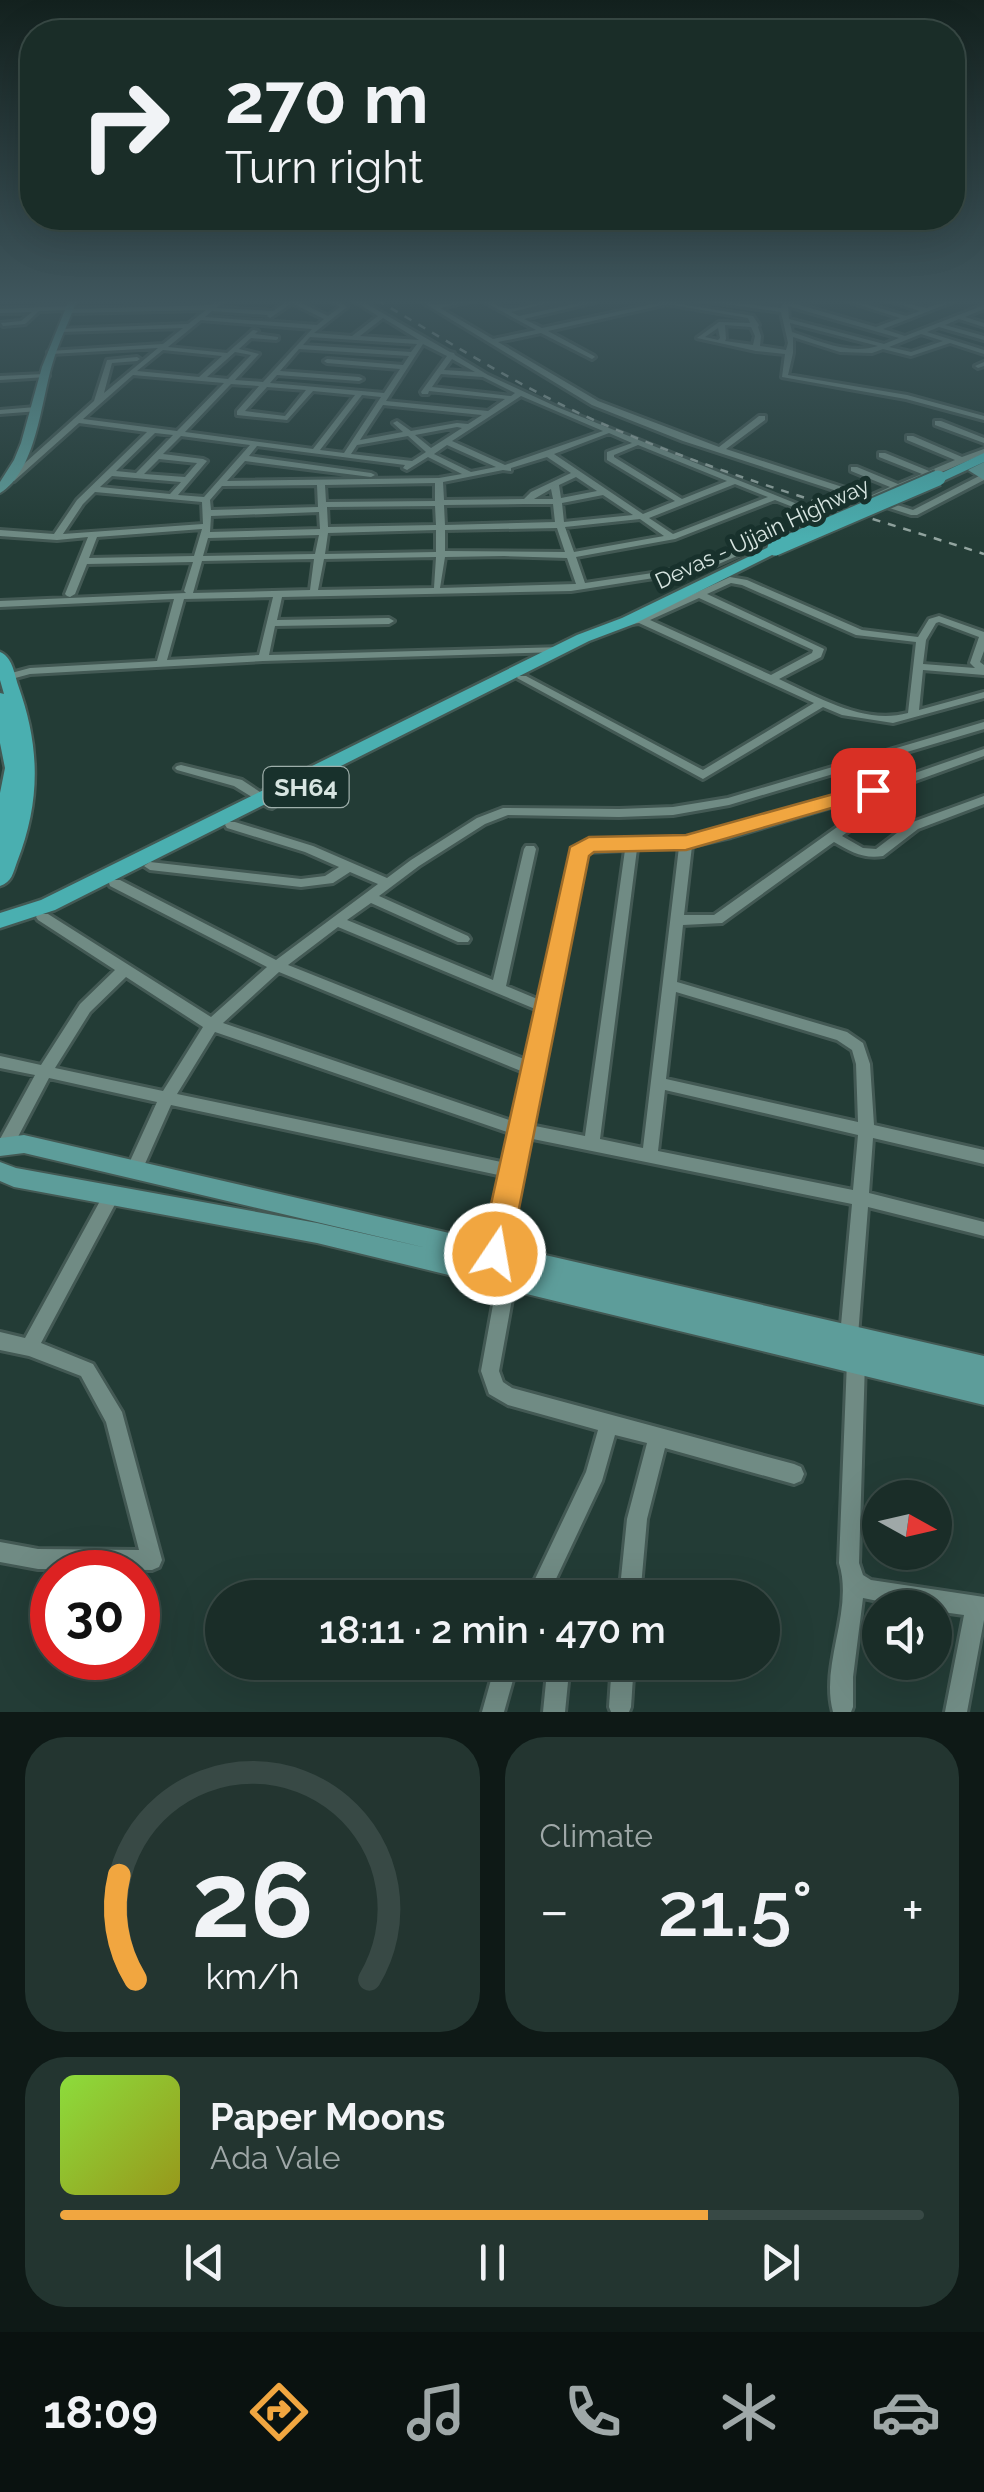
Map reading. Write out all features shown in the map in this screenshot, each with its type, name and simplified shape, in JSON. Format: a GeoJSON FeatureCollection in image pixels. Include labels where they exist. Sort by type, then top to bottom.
{"type":"FeatureCollection","features":[{"type":"Feature","properties":{"kind":"main road","name":"SH64"},"geometry":{"type":"LineString","coordinates":[[932,476],[984,458]]}},
{"type":"Feature","properties":{"kind":"main road","name":"Devas - Ujjain Highway"},"geometry":{"type":"LineString","coordinates":[[0,932],[116,883],[563,649],[639,617],[759,555],[932,476]]}},
{"type":"Feature","properties":{"kind":"main road","name":"Devas - Ujjain Highway"},"geometry":{"type":"LineString","coordinates":[[0,922],[48,906],[269,801],[522,678],[607,631]]}},
{"type":"Feature","properties":{"kind":"main road"},"geometry":{"type":"LineString","coordinates":[[0,657],[21,716],[0,844]]}},
{"type":"Feature","properties":{"kind":"main road"},"geometry":{"type":"LineString","coordinates":[[0,698],[15,767],[17,838],[0,879]]}},
{"type":"Feature","properties":{"kind":"street"},"geometry":{"type":"LineString","coordinates":[[10,480],[44,380]]}},
{"type":"Feature","properties":{"kind":"street"},"geometry":{"type":"LineString","coordinates":[[98,402],[104,380]]}},
{"type":"Feature","properties":{"kind":"street"},"geometry":{"type":"LineString","coordinates":[[0,489],[122,380]]}},
{"type":"Feature","properties":{"kind":"street"},"geometry":{"type":"LineString","coordinates":[[200,380],[360,393],[415,406],[490,413]]}},
{"type":"Feature","properties":{"kind":"street"},"geometry":{"type":"LineString","coordinates":[[138,476],[229,380]]}},
{"type":"Feature","properties":{"kind":"street"},"geometry":{"type":"LineString","coordinates":[[271,380],[240,413],[268,418],[290,416],[312,390]]}},
{"type":"Feature","properties":{"kind":"street"},"geometry":{"type":"LineString","coordinates":[[349,392],[358,380]]}},
{"type":"Feature","properties":{"kind":"street"},"geometry":{"type":"LineString","coordinates":[[346,455],[396,380]]}},
{"type":"Feature","properties":{"kind":"street"},"geometry":{"type":"LineString","coordinates":[[415,406],[433,380]]}},
{"type":"Feature","properties":{"kind":"street"},"geometry":{"type":"LineString","coordinates":[[0,602],[70,594],[278,594],[581,586],[702,568],[822,517],[605,433],[517,395],[492,380]]}},
{"type":"Feature","properties":{"kind":"street"},"geometry":{"type":"LineString","coordinates":[[558,380],[594,402],[914,513],[984,477],[974,470],[984,458]]}},
{"type":"Feature","properties":{"kind":"street"},"geometry":{"type":"LineString","coordinates":[[808,380],[907,396],[984,418]]}},
{"type":"Feature","properties":{"kind":"street"},"geometry":{"type":"LineString","coordinates":[[427,389],[517,395]]}},
{"type":"Feature","properties":{"kind":"street"},"geometry":{"type":"LineString","coordinates":[[315,451],[360,393]]}},
{"type":"Feature","properties":{"kind":"street"},"geometry":{"type":"LineString","coordinates":[[243,458],[392,480],[517,395]]}},
{"type":"Feature","properties":{"kind":"street"},"geometry":{"type":"LineString","coordinates":[[0,412],[36,409]]}},
{"type":"Feature","properties":{"kind":"street"},"geometry":{"type":"LineString","coordinates":[[206,500],[243,458],[268,418]]}},
{"type":"Feature","properties":{"kind":"street"},"geometry":{"type":"LineString","coordinates":[[721,449],[762,418]]}},
{"type":"Feature","properties":{"kind":"street"},"geometry":{"type":"LineString","coordinates":[[78,421],[413,464]]}},
{"type":"Feature","properties":{"kind":"street"},"geometry":{"type":"LineString","coordinates":[[938,423],[984,441]]}},
{"type":"Feature","properties":{"kind":"street"},"geometry":{"type":"LineString","coordinates":[[398,424],[430,453],[472,476]]}},
{"type":"Feature","properties":{"kind":"street"},"geometry":{"type":"LineString","coordinates":[[354,443],[470,426]]}},
{"type":"Feature","properties":{"kind":"street"},"geometry":{"type":"LineString","coordinates":[[57,537],[80,502],[154,430]]}},
{"type":"Feature","properties":{"kind":"street"},"geometry":{"type":"LineString","coordinates":[[220,484],[472,476],[508,469],[605,433]]}},
{"type":"Feature","properties":{"kind":"street"},"geometry":{"type":"LineString","coordinates":[[910,438],[962,460]]}},
{"type":"Feature","properties":{"kind":"street"},"geometry":{"type":"LineString","coordinates":[[447,442],[508,469]]}},
{"type":"Feature","properties":{"kind":"street"},"geometry":{"type":"LineString","coordinates":[[635,444],[610,454],[610,458],[679,500]]}},
{"type":"Feature","properties":{"kind":"street"},"geometry":{"type":"LineString","coordinates":[[548,454],[646,516],[672,538]]}},
{"type":"Feature","properties":{"kind":"street"},"geometry":{"type":"LineString","coordinates":[[882,455],[932,476]]}},
{"type":"Feature","properties":{"kind":"street"},"geometry":{"type":"LineString","coordinates":[[156,456],[202,461],[172,497]]}},
{"type":"Feature","properties":{"kind":"street"},"geometry":{"type":"LineString","coordinates":[[872,498],[932,476],[962,460],[984,458]]}},
{"type":"Feature","properties":{"kind":"street"},"geometry":{"type":"LineString","coordinates":[[854,470],[897,487]]}},
{"type":"Feature","properties":{"kind":"street"},"geometry":{"type":"LineString","coordinates":[[110,473],[187,480]]}},
{"type":"Feature","properties":{"kind":"street"},"geometry":{"type":"LineString","coordinates":[[526,502],[578,473]]}},
{"type":"Feature","properties":{"kind":"street"},"geometry":{"type":"LineString","coordinates":[[438,480],[438,586]]}},
{"type":"Feature","properties":{"kind":"street"},"geometry":{"type":"LineString","coordinates":[[0,534],[57,537],[206,530],[560,525],[646,516],[734,481]]}},
{"type":"Feature","properties":{"kind":"street"},"geometry":{"type":"LineString","coordinates":[[314,589],[324,531],[320,483]]}},
{"type":"Feature","properties":{"kind":"street"},"geometry":{"type":"LineString","coordinates":[[555,484],[560,525],[581,586]]}},
{"type":"Feature","properties":{"kind":"street"},"geometry":{"type":"LineString","coordinates":[[94,489],[206,500]]}},
{"type":"Feature","properties":{"kind":"street"},"geometry":{"type":"LineString","coordinates":[[209,513],[439,502],[556,502],[604,492]]}},
{"type":"Feature","properties":{"kind":"street"},"geometry":{"type":"LineString","coordinates":[[84,561],[573,555],[672,538],[775,497]]}},
{"type":"Feature","properties":{"kind":"street"},"geometry":{"type":"LineString","coordinates":[[161,664],[206,530],[206,500]]}},
{"type":"Feature","properties":{"kind":"street"},"geometry":{"type":"LineString","coordinates":[[70,594],[92,536]]}},
{"type":"Feature","properties":{"kind":"street"},"geometry":{"type":"LineString","coordinates":[[639,617],[726,580],[744,582],[860,632],[921,640]]}},
{"type":"Feature","properties":{"kind":"street"},"geometry":{"type":"LineString","coordinates":[[0,602],[314,589],[581,586]]}},
{"type":"Feature","properties":{"kind":"street"},"geometry":{"type":"LineString","coordinates":[[264,658],[278,594]]}},
{"type":"Feature","properties":{"kind":"street"},"geometry":{"type":"LineString","coordinates":[[698,594],[819,649],[818,655],[772,679]]}},
{"type":"Feature","properties":{"kind":"street"},"geometry":{"type":"LineString","coordinates":[[639,617],[822,703],[877,720],[984,695]]}},
{"type":"Feature","properties":{"kind":"street"},"geometry":{"type":"LineString","coordinates":[[913,713],[921,640],[935,619],[984,635],[976,664],[984,671]]}},
{"type":"Feature","properties":{"kind":"street"},"geometry":{"type":"LineString","coordinates":[[271,623],[389,621]]}},
{"type":"Feature","properties":{"kind":"street"},"geometry":{"type":"LineString","coordinates":[[8,677],[30,671],[264,658],[563,649]]}},
{"type":"Feature","properties":{"kind":"street"},"geometry":{"type":"LineString","coordinates":[[918,667],[984,671]]}},
{"type":"Feature","properties":{"kind":"street"},"geometry":{"type":"LineString","coordinates":[[522,678],[703,775],[822,703]]}},
{"type":"Feature","properties":{"kind":"street"},"geometry":{"type":"LineString","coordinates":[[134,1170],[167,1097],[212,1025],[277,966],[480,820],[507,811],[672,811],[729,802],[984,725]]}},
{"type":"Feature","properties":{"kind":"street"},"geometry":{"type":"LineString","coordinates":[[495,1254],[578,852],[589,845],[686,842],[892,784],[984,752]]}},
{"type":"Feature","properties":{"kind":"street"},"geometry":{"type":"LineString","coordinates":[[181,768],[238,784],[269,801]]}},
{"type":"Feature","properties":{"kind":"street"},"geometry":{"type":"LineString","coordinates":[[678,920],[717,920],[864,813],[892,784]]}},
{"type":"Feature","properties":{"kind":"street"},"geometry":{"type":"LineString","coordinates":[[834,836],[860,852],[873,854],[914,826],[984,800]]}},
{"type":"Feature","properties":{"kind":"street"},"geometry":{"type":"LineString","coordinates":[[230,825],[388,883]]}},
{"type":"Feature","properties":{"kind":"street"},"geometry":{"type":"LineString","coordinates":[[650,1156],[686,842]]}},
{"type":"Feature","properties":{"kind":"street"},"geometry":{"type":"LineString","coordinates":[[592,1144],[632,844]]}},
{"type":"Feature","properties":{"kind":"street"},"geometry":{"type":"LineString","coordinates":[[498,988],[530,848]]}},
{"type":"Feature","properties":{"kind":"street"},"geometry":{"type":"LineString","coordinates":[[150,866],[301,883],[328,880],[350,866]]}},
{"type":"Feature","properties":{"kind":"street"},"geometry":{"type":"LineString","coordinates":[[116,883],[277,966],[533,1069]]}},
{"type":"Feature","properties":{"kind":"street"},"geometry":{"type":"LineString","coordinates":[[370,898],[463,939]]}},
{"type":"Feature","properties":{"kind":"street"},"geometry":{"type":"LineString","coordinates":[[43,917],[212,1025],[520,1130],[859,1198],[984,1228]]}},
{"type":"Feature","properties":{"kind":"street"},"geometry":{"type":"LineString","coordinates":[[338,922],[546,1008]]}},
{"type":"Feature","properties":{"kind":"street"},"geometry":{"type":"LineString","coordinates":[[1,1155],[44,1071],[86,1008],[124,970]]}},
{"type":"Feature","properties":{"kind":"street"},"geometry":{"type":"LineString","coordinates":[[670,984],[852,1040],[863,1064],[866,1129],[849,1336]]}},
{"type":"Feature","properties":{"kind":"street"},"geometry":{"type":"LineString","coordinates":[[0,1062],[512,1171]]}},
{"type":"Feature","properties":{"kind":"street"},"geometry":{"type":"LineString","coordinates":[[659,1083],[984,1157]]}},
{"type":"Feature","properties":{"kind":"street"},"geometry":{"type":"LineString","coordinates":[[1,1155],[24,1144],[984,1368]]}},
{"type":"Feature","properties":{"kind":"street"},"geometry":{"type":"LineString","coordinates":[[1,1155],[14,1177],[317,1233],[984,1392]]}},
{"type":"Feature","properties":{"kind":"street"},"geometry":{"type":"LineString","coordinates":[[29,1347],[112,1195]]}},
{"type":"Feature","properties":{"kind":"street"},"geometry":{"type":"LineString","coordinates":[[506,1278],[490,1372],[496,1388],[508,1396],[794,1474]]}},
{"type":"Feature","properties":{"kind":"street"},"geometry":{"type":"LineString","coordinates":[[0,1341],[29,1347],[86,1370],[115,1420],[152,1560],[38,1559],[0,1552]]}},
{"type":"Feature","properties":{"kind":"street"},"geometry":{"type":"LineString","coordinates":[[842,1707],[842,1677],[855,1582],[849,1563],[856,1361]]}},
{"type":"Feature","properties":{"kind":"street"},"geometry":{"type":"LineString","coordinates":[[548,1580],[595,1474],[608,1424]]}},
{"type":"Feature","properties":{"kind":"street"},"geometry":{"type":"LineString","coordinates":[[631,1580],[637,1519],[658,1437]]}},
{"type":"Feature","properties":{"kind":"street"},"geometry":{"type":"LineString","coordinates":[[855,1582],[868,1590],[980,1607],[956,1712]]}},
{"type":"Feature","properties":{"kind":"street"},"geometry":{"type":"LineString","coordinates":[[494,1712],[502,1680]]}},
{"type":"Feature","properties":{"kind":"street"},"geometry":{"type":"LineString","coordinates":[[554,1712],[557,1680]]}},
{"type":"Feature","properties":{"kind":"street"},"geometry":{"type":"LineString","coordinates":[[620,1708],[621,1680]]}},
{"type":"Feature","properties":{"kind":"railway"},"geometry":{"type":"LineString","coordinates":[[514,380],[596,421],[691,459],[984,554]]}},
{"type":"Feature","properties":{"kind":"route"},"geometry":{"type":"LineString","coordinates":[[495,1254],[578,852],[589,845],[686,842],[727,834],[873,790]]}}]}
